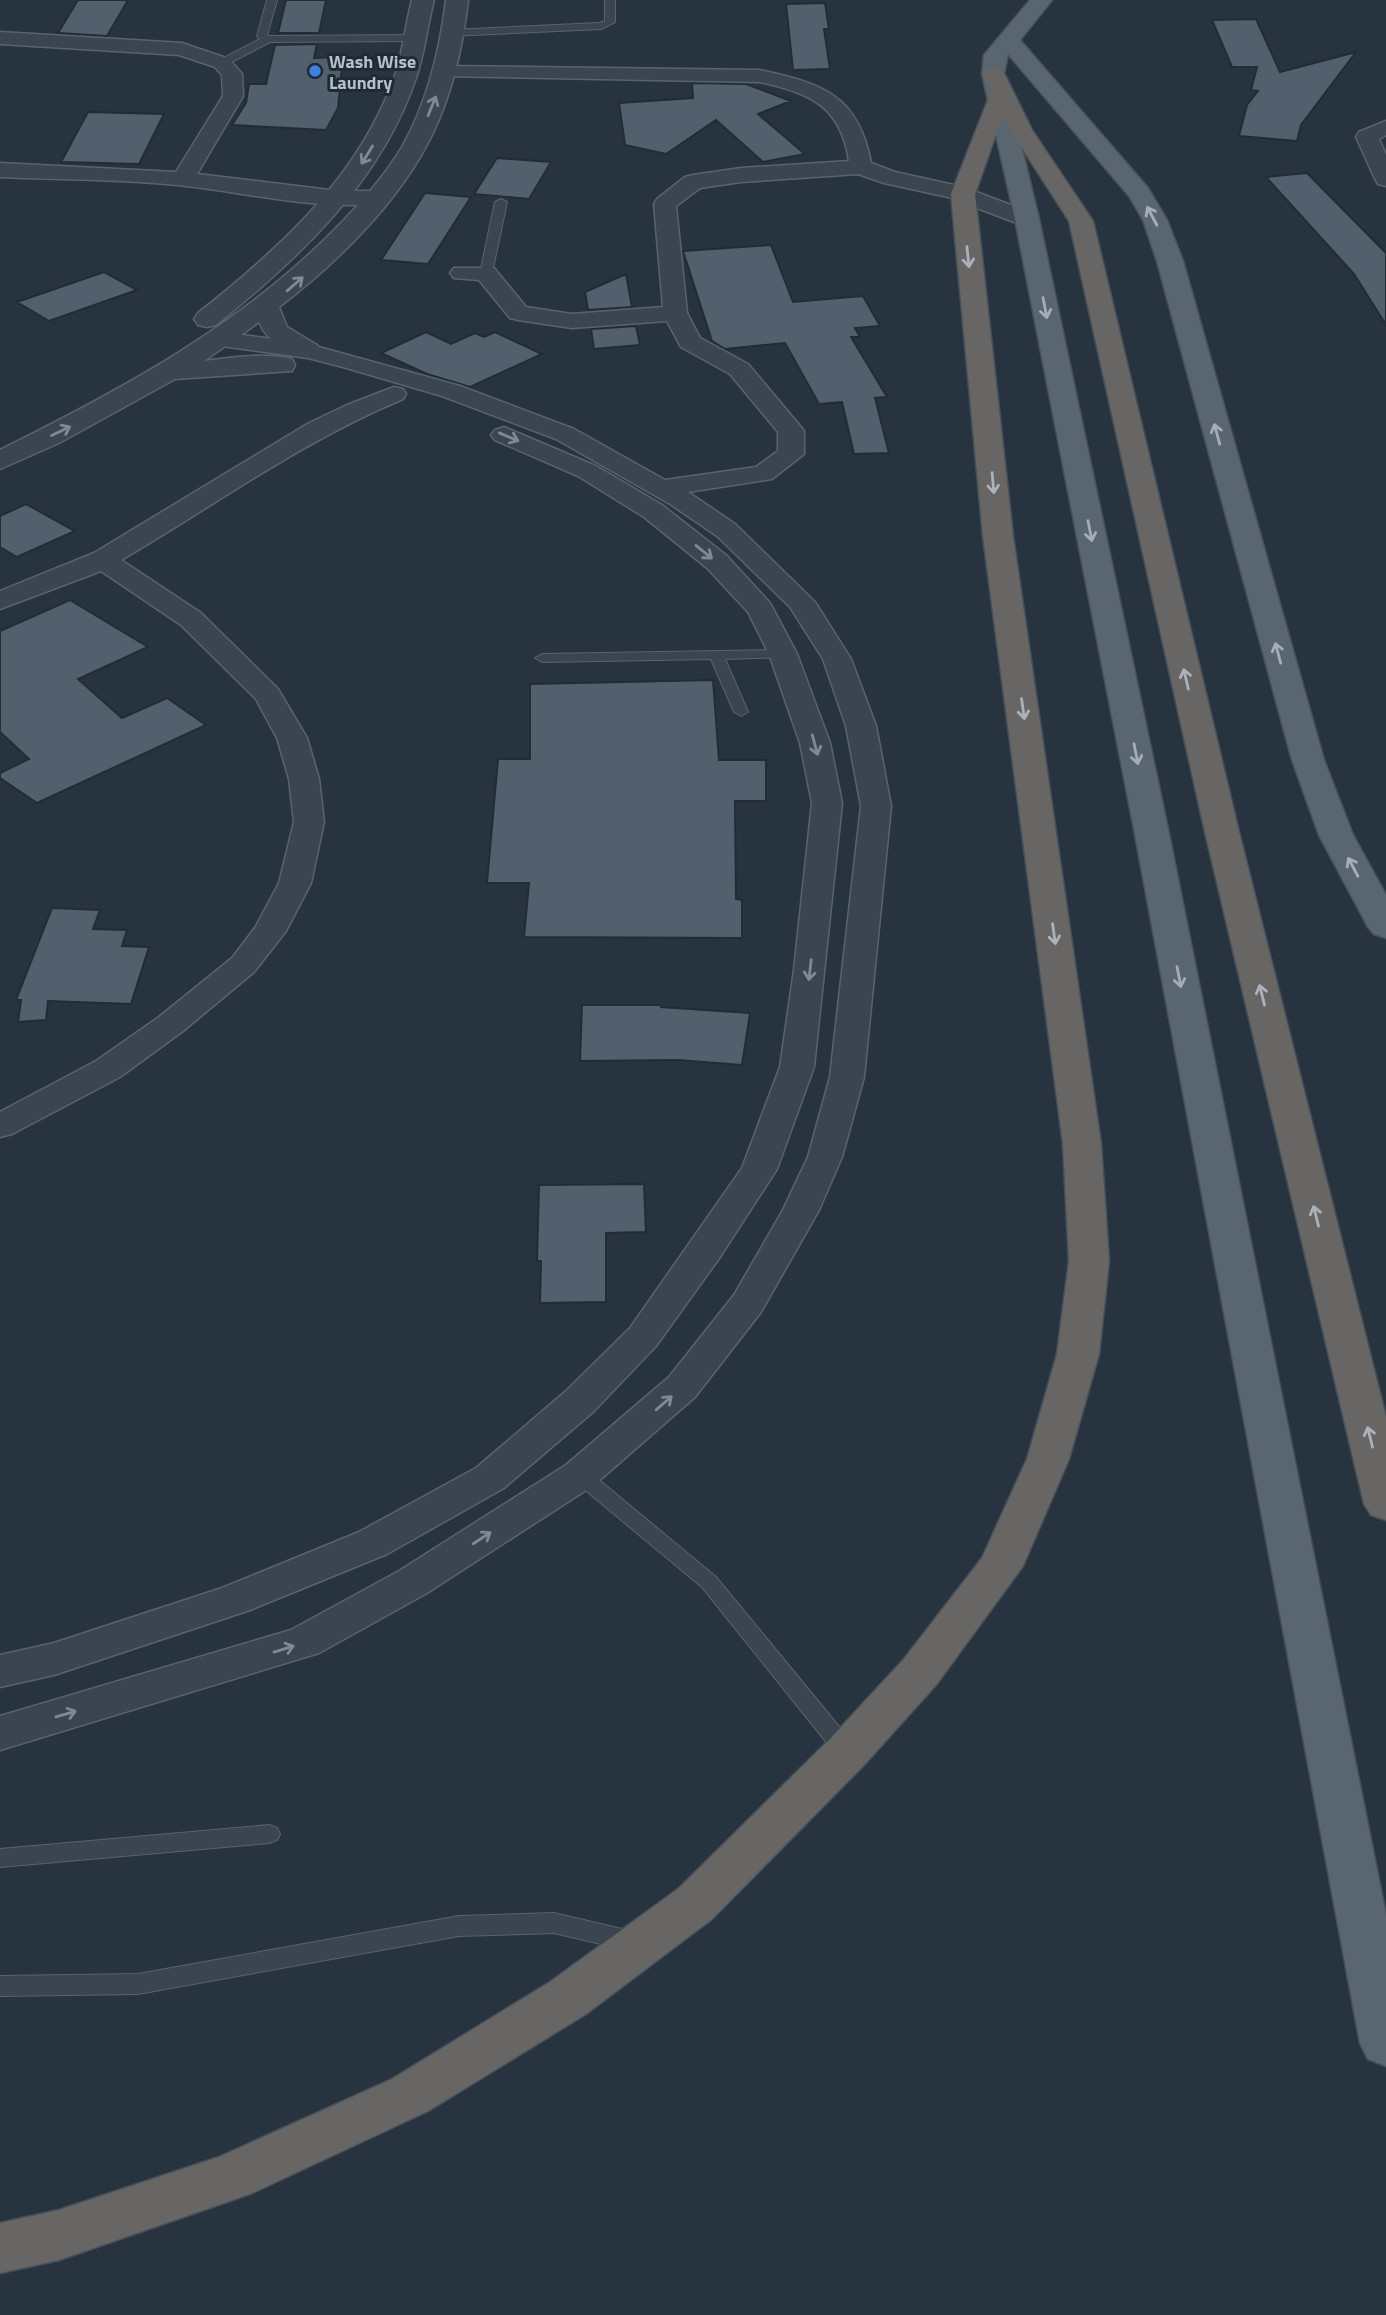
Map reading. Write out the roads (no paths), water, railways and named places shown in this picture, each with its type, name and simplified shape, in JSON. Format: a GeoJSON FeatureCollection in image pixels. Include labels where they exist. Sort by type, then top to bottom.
{"type":"FeatureCollection","features":[{"type":"Feature","properties":{"kind":"highway"},"geometry":{"type":"LineString","coordinates":[[0,2248],[59,2235],[231,2177],[410,2095],[568,1998],[695,1904],[848,1752],[920,1672],[1001,1566],[1048,1459],[1078,1354],[1089,1261],[1082,1144],[998,536],[963,194],[995,86]]}},
{"type":"Feature","properties":{"kind":"highway"},"geometry":{"type":"LineString","coordinates":[[995,86],[1020,130],[1081,221],[1222,832],[1386,1504]]}},
{"type":"Feature","properties":{"kind":"main road"},"geometry":{"type":"LineString","coordinates":[[1041,0],[995,55],[995,86],[1027,219],[1151,829],[1386,2043]]}},
{"type":"Feature","properties":{"kind":"main road"},"geometry":{"type":"LineString","coordinates":[[1008,40],[1139,193],[1155,220],[1170,261],[1308,760],[1336,835],[1386,927]]}},
{"type":"Feature","properties":{"kind":"street"},"geometry":{"type":"LineString","coordinates":[[0,461],[89,418],[155,365],[266,306],[305,275],[379,196],[421,134],[444,72],[450,33],[460,2]]}},
{"type":"Feature","properties":{"kind":"street"},"geometry":{"type":"LineString","coordinates":[[205,337],[240,293],[322,217],[370,152],[404,80],[419,3]]}},
{"type":"Feature","properties":{"kind":"street"},"geometry":{"type":"LineString","coordinates":[[0,38],[182,50],[222,62],[233,74],[233,96],[183,179]]}},
{"type":"Feature","properties":{"kind":"street"},"geometry":{"type":"LineString","coordinates":[[404,80],[444,72],[760,76],[801,84],[836,103],[855,135],[861,167]]}},
{"type":"Feature","properties":{"kind":"street"},"geometry":{"type":"LineString","coordinates":[[1386,127],[1367,137],[1386,179]]}},
{"type":"Feature","properties":{"kind":"street"},"geometry":{"type":"LineString","coordinates":[[662,488],[763,474],[791,454],[791,431],[738,369],[690,342],[675,313],[665,204],[683,189],[693,182],[741,175],[861,167],[896,181],[923,184],[963,194],[1027,219]]}},
{"type":"Feature","properties":{"kind":"street"},"geometry":{"type":"LineString","coordinates":[[0,170],[183,179],[338,198],[379,196]]}},
{"type":"Feature","properties":{"kind":"street"},"geometry":{"type":"LineString","coordinates":[[474,273],[517,313],[572,321],[675,313]]}},
{"type":"Feature","properties":{"kind":"street"},"geometry":{"type":"LineString","coordinates":[[266,306],[276,331],[295,358]]}},
{"type":"Feature","properties":{"kind":"street"},"geometry":{"type":"LineString","coordinates":[[0,1733],[304,1642],[413,1582],[580,1475],[682,1387],[748,1303],[801,1210],[825,1157],[847,1077],[876,806],[861,726],[837,659],[801,602],[726,530],[662,488],[565,435],[451,391],[205,337]]}},
{"type":"Feature","properties":{"kind":"street"},"geometry":{"type":"LineString","coordinates":[[0,1671],[54,1659],[236,1599],[373,1543],[490,1478],[580,1401],[643,1337],[759,1169],[797,1066],[810,971],[827,803],[815,744],[783,654],[760,609],[717,562],[653,510],[575,466],[434,406],[351,382],[295,358],[215,366],[155,365]]}},
{"type":"Feature","properties":{"kind":"street"},"geometry":{"type":"LineString","coordinates":[[341,415],[351,382]]}},
{"type":"Feature","properties":{"kind":"street"},"geometry":{"type":"LineString","coordinates":[[0,601],[102,560],[249,468],[341,415],[394,394]]}},
{"type":"Feature","properties":{"kind":"street"},"geometry":{"type":"LineString","coordinates":[[0,1126],[108,1069],[171,1024],[243,965],[270,931],[295,883],[309,822],[304,779],[292,738],[268,695],[191,619],[102,560]]}},
{"type":"Feature","properties":{"kind":"lane"},"geometry":{"type":"LineString","coordinates":[[268,39],[262,36],[272,0]]}},
{"type":"Feature","properties":{"kind":"lane"},"geometry":{"type":"LineString","coordinates":[[450,33],[601,26],[610,22],[610,0]]}},
{"type":"Feature","properties":{"kind":"lane"},"geometry":{"type":"LineString","coordinates":[[222,62],[268,39],[414,38]]}},
{"type":"Feature","properties":{"kind":"lane"},"geometry":{"type":"LineString","coordinates":[[474,273],[501,202]]}},
{"type":"Feature","properties":{"kind":"lane"},"geometry":{"type":"LineString","coordinates":[[542,658],[783,654]]}},
{"type":"Feature","properties":{"kind":"lane"},"geometry":{"type":"LineString","coordinates":[[716,655],[741,712]]}},
{"type":"Feature","properties":{"kind":"lane"},"geometry":{"type":"LineString","coordinates":[[580,1475],[709,1582],[848,1752]]}},
{"type":"Feature","properties":{"kind":"lane"},"geometry":{"type":"LineString","coordinates":[[0,1858],[268,1835]]}},
{"type":"Feature","properties":{"kind":"lane"},"geometry":{"type":"LineString","coordinates":[[0,1986],[138,1984],[459,1926],[554,1923],[642,1943]]}},
{"type":"Feature","properties":{"kind":"place","name":"Wash Wise Laundry"},"geometry":{"type":"Point","coordinates":[315,71]}}]}
